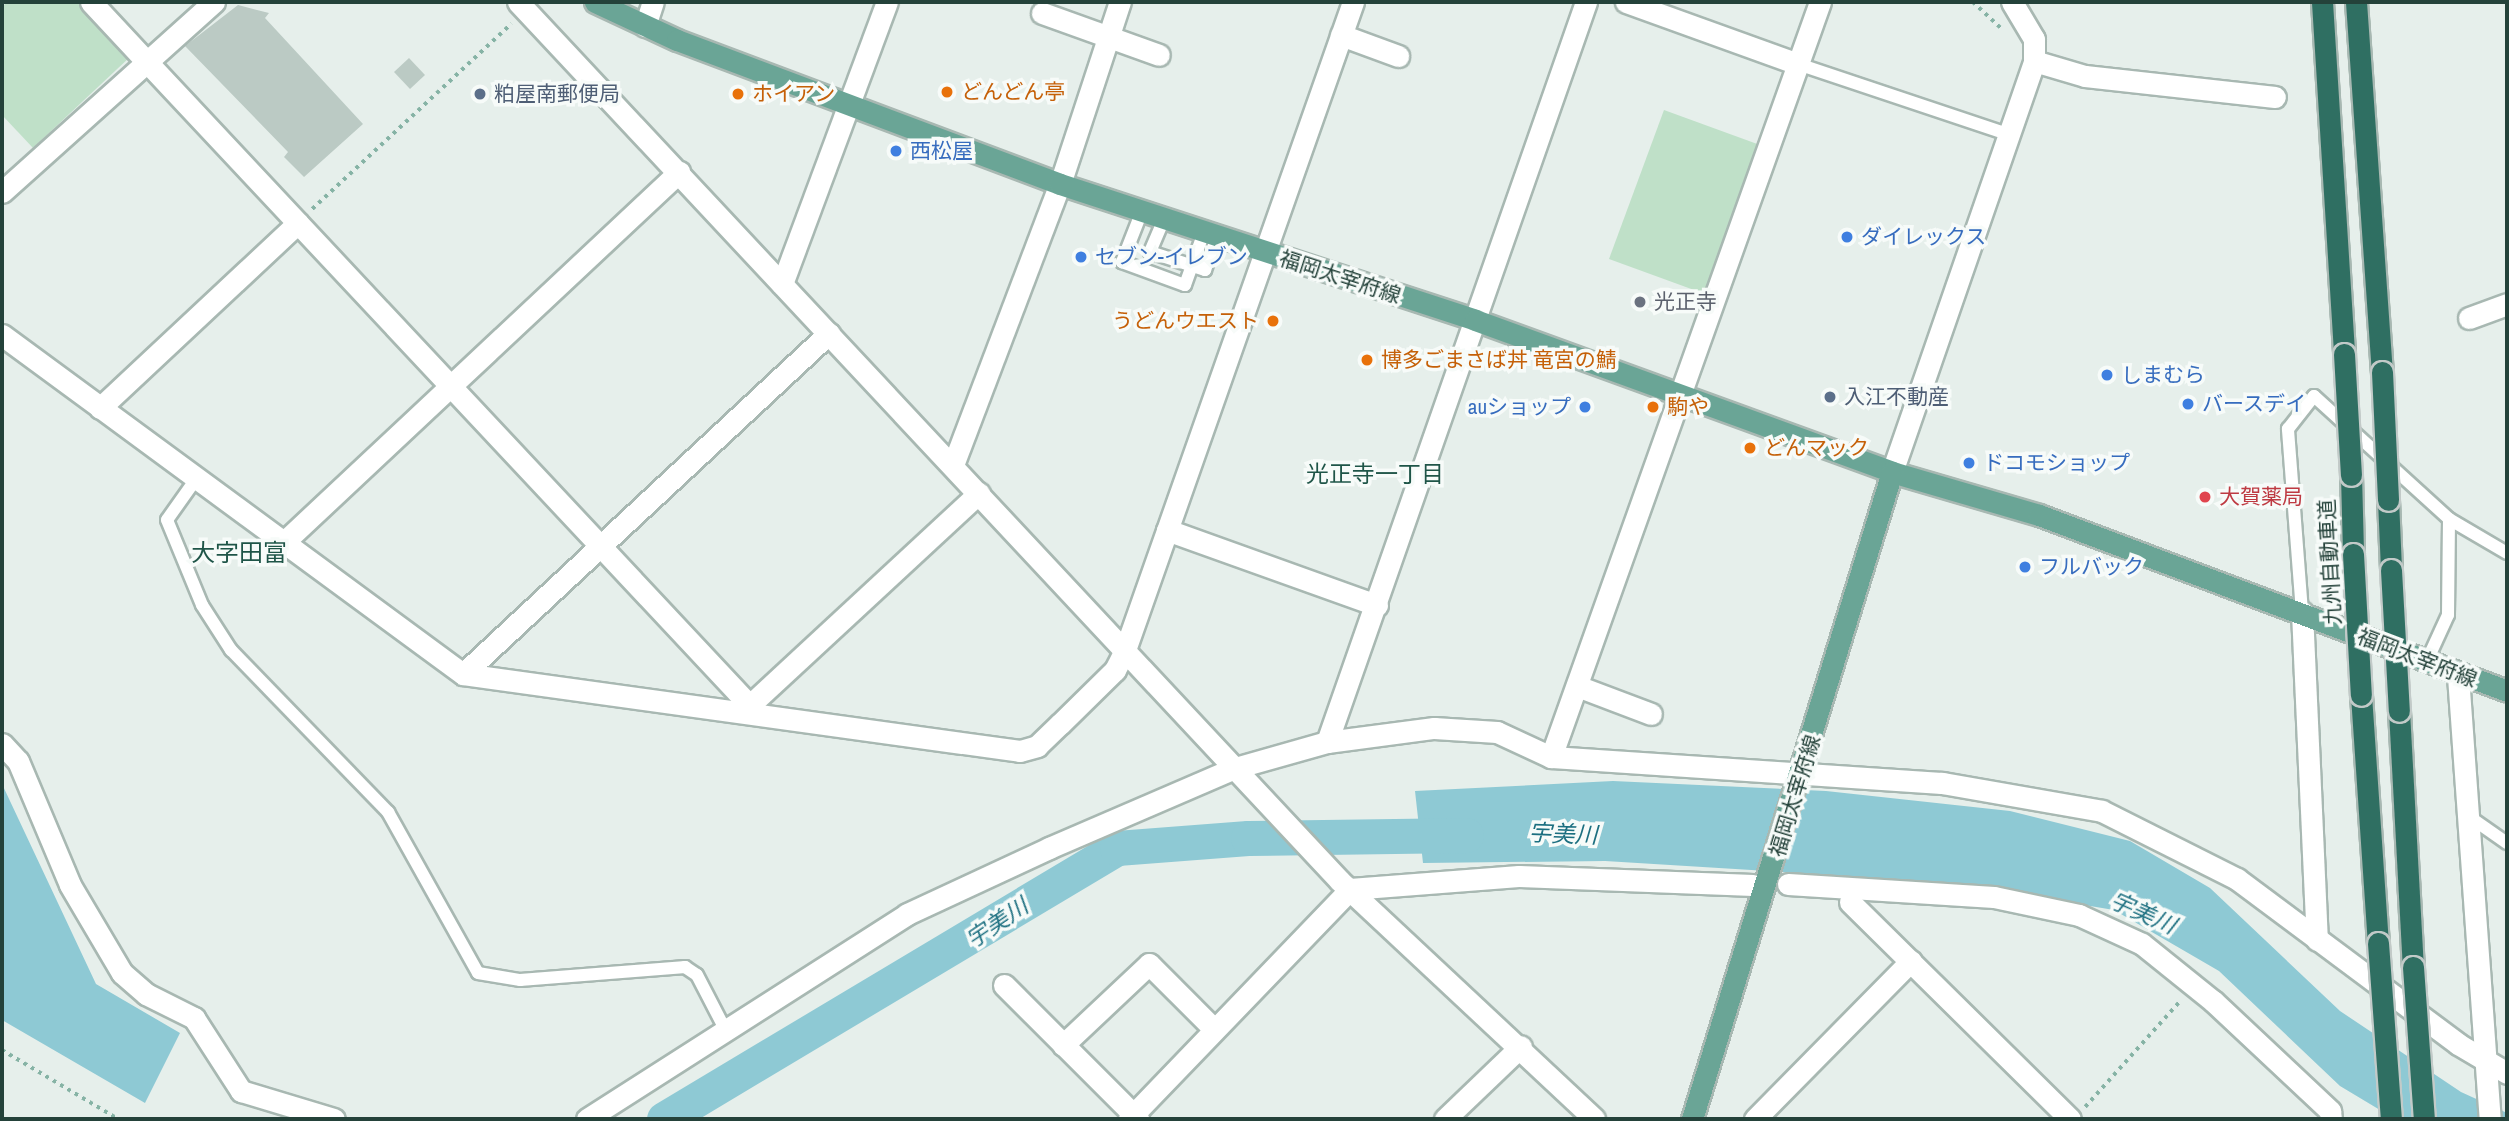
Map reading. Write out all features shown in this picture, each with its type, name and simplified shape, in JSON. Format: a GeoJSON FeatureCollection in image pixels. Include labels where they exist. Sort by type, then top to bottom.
{"type":"FeatureCollection","features":[{"type":"Feature","properties":{"kind":"highway","name":"九州自動車道"},"geometry":{"type":"LineString","coordinates":[[2322,2],[2351,475],[2361,695],[2390,1119]]}},
{"type":"Feature","properties":{"kind":"highway"},"geometry":{"type":"LineString","coordinates":[[2356,2],[2382,372],[2413,967],[2424,1119]]}},
{"type":"Feature","properties":{"kind":"main road","name":"福岡太宰府線"},"geometry":{"type":"LineString","coordinates":[[595,2],[645,26],[849,108],[1060,184],[1475,320],[1892,472],[2039,515],[2302,612],[2458,676],[2507,691]]}},
{"type":"Feature","properties":{"kind":"main road","name":"福岡太宰府線"},"geometry":{"type":"LineString","coordinates":[[1693,1119],[1804,773],[1892,472]]}},
{"type":"Feature","properties":{"kind":"street"},"geometry":{"type":"LineString","coordinates":[[91,2],[752,708]]}},
{"type":"Feature","properties":{"kind":"street"},"geometry":{"type":"LineString","coordinates":[[2,192],[214,2]]}},
{"type":"Feature","properties":{"kind":"street"},"geometry":{"type":"LineString","coordinates":[[645,26],[653,2]]}},
{"type":"Feature","properties":{"kind":"street"},"geometry":{"type":"LineString","coordinates":[[782,284],[887,2]]}},
{"type":"Feature","properties":{"kind":"street"},"geometry":{"type":"LineString","coordinates":[[953,465],[1060,184],[1120,2]]}},
{"type":"Feature","properties":{"kind":"street"},"geometry":{"type":"LineString","coordinates":[[2,335],[463,674],[752,708],[1020,751],[1037,746],[1060,724],[1115,670],[1125,650],[1353,2]]}},
{"type":"Feature","properties":{"kind":"street"},"geometry":{"type":"LineString","coordinates":[[1327,742],[1586,2]]}},
{"type":"Feature","properties":{"kind":"street"},"geometry":{"type":"LineString","coordinates":[[1626,2],[1798,64]]}},
{"type":"Feature","properties":{"kind":"street"},"geometry":{"type":"LineString","coordinates":[[1551,757],[1820,2]]}},
{"type":"Feature","properties":{"kind":"street"},"geometry":{"type":"LineString","coordinates":[[1892,472],[2034,61],[2034,39],[2012,2]]}},
{"type":"Feature","properties":{"kind":"street"},"geometry":{"type":"LineString","coordinates":[[522,6],[1345,885],[1521,1046],[1594,1119]]}},
{"type":"Feature","properties":{"kind":"street"},"geometry":{"type":"LineString","coordinates":[[1042,13],[1159,55]]}},
{"type":"Feature","properties":{"kind":"street"},"geometry":{"type":"LineString","coordinates":[[1341,35],[1398,57]]}},
{"type":"Feature","properties":{"kind":"street"},"geometry":{"type":"LineString","coordinates":[[2034,61],[2085,76],[2275,97]]}},
{"type":"Feature","properties":{"kind":"street"},"geometry":{"type":"LineString","coordinates":[[283,542],[448,383],[679,172]]}},
{"type":"Feature","properties":{"kind":"street"},"geometry":{"type":"LineString","coordinates":[[100,408],[298,223]]}},
{"type":"Feature","properties":{"kind":"street"},"geometry":{"type":"LineString","coordinates":[[2469,318],[2507,304]]}},
{"type":"Feature","properties":{"kind":"street"},"geometry":{"type":"LineString","coordinates":[[463,674],[600,543],[829,333]]}},
{"type":"Feature","properties":{"kind":"street"},"geometry":{"type":"LineString","coordinates":[[752,708],[979,493]]}},
{"type":"Feature","properties":{"kind":"street"},"geometry":{"type":"LineString","coordinates":[[1167,530],[1377,605]]}},
{"type":"Feature","properties":{"kind":"street"},"geometry":{"type":"LineString","coordinates":[[2302,612],[2317,940]]}},
{"type":"Feature","properties":{"kind":"street"},"geometry":{"type":"LineString","coordinates":[[2458,676],[2490,1119]]}},
{"type":"Feature","properties":{"kind":"street"},"geometry":{"type":"LineString","coordinates":[[1577,686],[1651,714]]}},
{"type":"Feature","properties":{"kind":"street"},"geometry":{"type":"LineString","coordinates":[[587,1119],[907,914],[1235,768],[1327,742],[1434,728],[1485,731],[1551,757],[1942,783],[2102,811],[2237,879],[2485,1065],[2507,1073]]}},
{"type":"Feature","properties":{"kind":"street"},"geometry":{"type":"LineString","coordinates":[[2,744],[18,761],[70,885],[122,972],[146,994],[194,1018],[241,1091],[334,1119]]}},
{"type":"Feature","properties":{"kind":"street"},"geometry":{"type":"LineString","coordinates":[[1004,985],[1133,1118],[1345,885],[1519,876],[1994,897],[2079,915],[2142,944],[2213,1001],[2335,1117]]}},
{"type":"Feature","properties":{"kind":"street"},"geometry":{"type":"LineString","coordinates":[[1850,902],[2077,1114]]}},
{"type":"Feature","properties":{"kind":"street"},"geometry":{"type":"LineString","coordinates":[[1755,1119],[1911,961]]}},
{"type":"Feature","properties":{"kind":"street"},"geometry":{"type":"LineString","coordinates":[[1063,1045],[1149,964],[1214,1029]]}},
{"type":"Feature","properties":{"kind":"street"},"geometry":{"type":"LineString","coordinates":[[1445,1119],[1521,1046]]}},
{"type":"Feature","properties":{"kind":"lane"},"geometry":{"type":"LineString","coordinates":[[1798,64],[2007,134]]}},
{"type":"Feature","properties":{"kind":"lane"},"geometry":{"type":"LineString","coordinates":[[1142,211],[1122,262],[1185,285],[1192,266],[1211,235]]}},
{"type":"Feature","properties":{"kind":"lane"},"geometry":{"type":"LineString","coordinates":[[1164,219],[1150,252],[1192,266]]}},
{"type":"Feature","properties":{"kind":"lane"},"geometry":{"type":"LineString","coordinates":[[2302,612],[2288,429],[2314,396],[2449,519],[2507,553]]}},
{"type":"Feature","properties":{"kind":"lane"},"geometry":{"type":"LineString","coordinates":[[196,479],[167,520],[202,605],[231,650],[388,812],[478,973],[520,981],[685,967],[697,975],[726,1031]]}},
{"type":"Feature","properties":{"kind":"lane"},"geometry":{"type":"LineString","coordinates":[[2426,663],[2448,615],[2449,519]]}},
{"type":"Feature","properties":{"kind":"lane"},"geometry":{"type":"LineString","coordinates":[[2467,815],[2507,843]]}},
{"type":"Feature","properties":{"kind":"path"},"geometry":{"type":"LineString","coordinates":[[298,223],[522,6]]}},
{"type":"Feature","properties":{"kind":"path"},"geometry":{"type":"LineString","coordinates":[[2077,1114],[2183,998],[2213,1001]]}},
{"type":"Feature","properties":{"kind":"path"},"geometry":{"type":"LineString","coordinates":[[2,1050],[118,1119]]}},
{"type":"Feature","properties":{"kind":"green space"},"geometry":{"type":"Polygon","coordinates":[[[7,2],[79,2],[131,56],[33,148],[2,115],[2,7],[7,2]]]}},
{"type":"Feature","properties":{"kind":"green space"},"geometry":{"type":"Polygon","coordinates":[[[1664,110],[1760,145],[1705,294],[1609,259],[1664,110]]]}},
{"type":"Feature","properties":{"kind":"water"},"geometry":{"type":"Polygon","coordinates":[[[1613,781],[1826,791],[2010,811],[2130,841],[2210,888],[2340,1011],[2461,1092],[2507,1113],[2507,1119],[2395,1119],[2340,1086],[2219,971],[2114,910],[1971,886],[1831,875],[1605,861],[1423,863],[1415,791],[1613,781]]]}},
{"type":"Feature","properties":{"kind":"water"},"geometry":{"type":"Polygon","coordinates":[[[2,784],[96,984],[180,1033],[145,1103],[2,1020],[2,784]]]}},
{"type":"Feature","properties":{"kind":"building"},"geometry":{"type":"Polygon","coordinates":[[[238,5],[269,13],[265,18],[363,124],[304,177],[284,157],[288,152],[185,46],[238,5]]]}},
{"type":"Feature","properties":{"kind":"building"},"geometry":{"type":"Polygon","coordinates":[[[409,58],[425,75],[410,89],[394,72],[409,58]]]}},
{"type":"Feature","properties":{"kind":"waterway","name":"宇美川"},"geometry":{"type":"LineString","coordinates":[[664,1119],[1117,848],[1248,838],[1466,835]]}},
{"type":"Feature","properties":{"kind":"place","name":"どんどん亭"},"geometry":{"type":"Point","coordinates":[947,92]}},
{"type":"Feature","properties":{"kind":"place","name":"粕屋南郵便局"},"geometry":{"type":"Point","coordinates":[480,94]}},
{"type":"Feature","properties":{"kind":"place","name":"ホイアン"},"geometry":{"type":"Point","coordinates":[738,94]}},
{"type":"Feature","properties":{"kind":"place","name":"西松屋"},"geometry":{"type":"Point","coordinates":[896,151]}},
{"type":"Feature","properties":{"kind":"place","name":"ダイレックス"},"geometry":{"type":"Point","coordinates":[1847,237]}},
{"type":"Feature","properties":{"kind":"place","name":"セブン-イレブン"},"geometry":{"type":"Point","coordinates":[1081,257]}},
{"type":"Feature","properties":{"kind":"place","name":"光正寺"},"geometry":{"type":"Point","coordinates":[1640,302]}},
{"type":"Feature","properties":{"kind":"place","name":"うどんウエスト"},"geometry":{"type":"Point","coordinates":[1273,321]}},
{"type":"Feature","properties":{"kind":"place","name":"博多ごまさば丼 竜宮の鯖"},"geometry":{"type":"Point","coordinates":[1367,360]}},
{"type":"Feature","properties":{"kind":"place","name":"しまむら"},"geometry":{"type":"Point","coordinates":[2107,375]}},
{"type":"Feature","properties":{"kind":"place","name":"入江不動産"},"geometry":{"type":"Point","coordinates":[1830,397]}},
{"type":"Feature","properties":{"kind":"place","name":"バースデイ"},"geometry":{"type":"Point","coordinates":[2188,404]}},
{"type":"Feature","properties":{"kind":"place","name":"auショップ"},"geometry":{"type":"Point","coordinates":[1585,407]}},
{"type":"Feature","properties":{"kind":"place","name":"駒や"},"geometry":{"type":"Point","coordinates":[1653,407]}},
{"type":"Feature","properties":{"kind":"place","name":"どんマック"},"geometry":{"type":"Point","coordinates":[1750,448]}},
{"type":"Feature","properties":{"kind":"place","name":"ドコモショップ"},"geometry":{"type":"Point","coordinates":[1969,463]}},
{"type":"Feature","properties":{"kind":"place","name":"大賀薬局"},"geometry":{"type":"Point","coordinates":[2205,497]}},
{"type":"Feature","properties":{"kind":"place","name":"フルバック"},"geometry":{"type":"Point","coordinates":[2025,567]}},
{"type":"Feature","properties":{"kind":"district","name":"光正寺一丁目"},"geometry":{"type":"Point","coordinates":[1375,474]}},
{"type":"Feature","properties":{"kind":"district","name":"大字田富"},"geometry":{"type":"Point","coordinates":[239,553]}}]}
